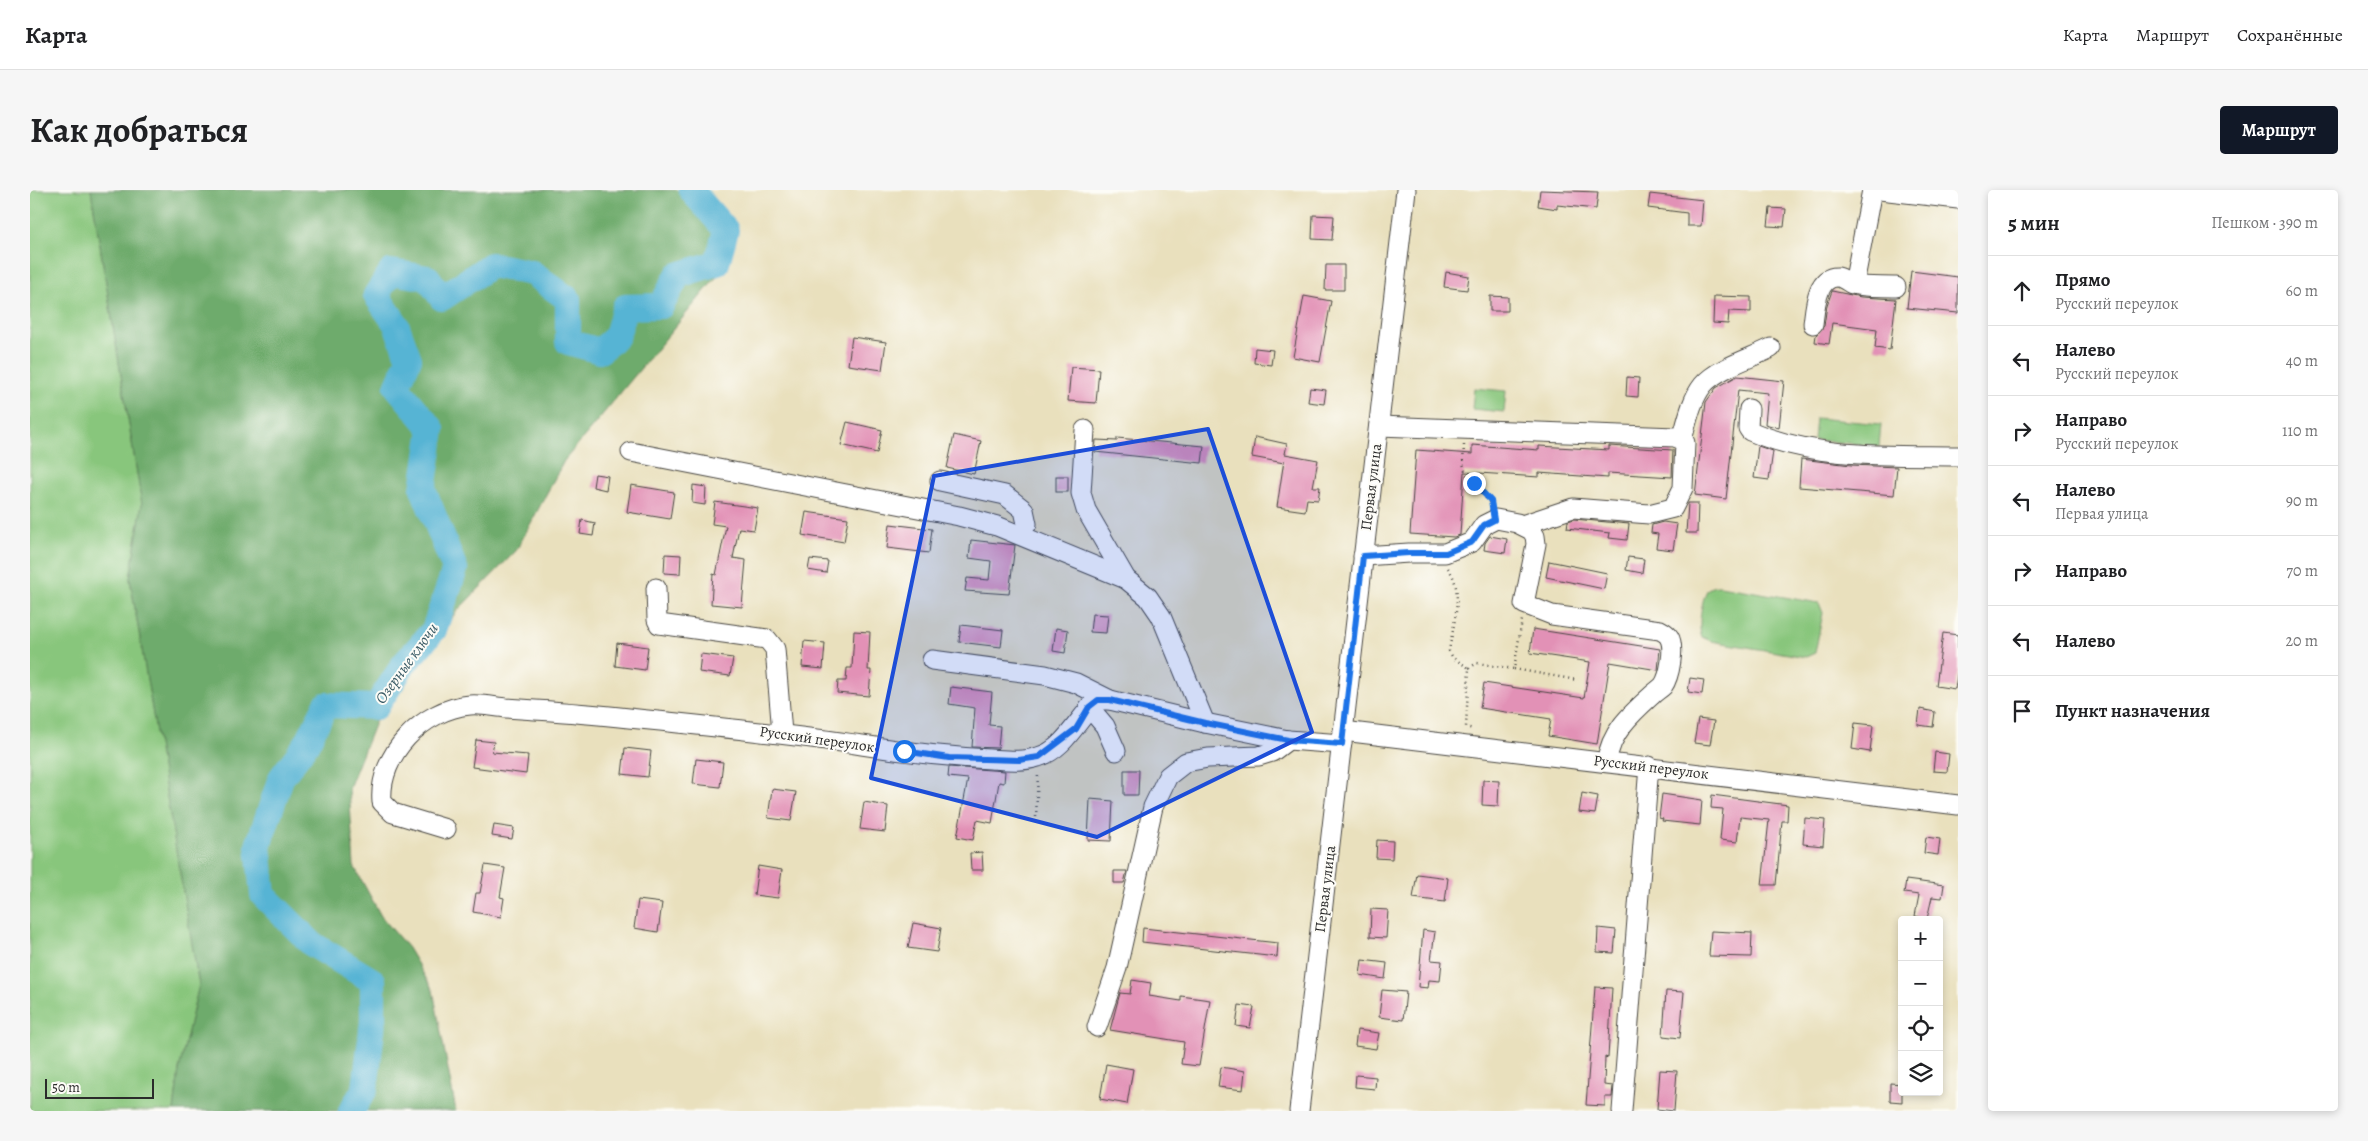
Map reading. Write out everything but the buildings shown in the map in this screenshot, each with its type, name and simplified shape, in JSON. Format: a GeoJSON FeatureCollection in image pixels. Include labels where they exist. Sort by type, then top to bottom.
{"type":"FeatureCollection","features":[{"type":"Feature","properties":{"kind":"street","name":"Первая улица"},"geometry":{"type":"LineString","coordinates":[[1299,1111],[1406,190]]}},
{"type":"Feature","properties":{"kind":"street"},"geometry":{"type":"LineString","coordinates":[[1854,284],[1872,190]]}},
{"type":"Feature","properties":{"kind":"street"},"geometry":{"type":"LineString","coordinates":[[1880,190],[1958,199]]}},
{"type":"Feature","properties":{"kind":"street"},"geometry":{"type":"LineString","coordinates":[[1813,324],[1821,286],[1828,279],[1839,277],[1854,284],[1896,287]]}},
{"type":"Feature","properties":{"kind":"street"},"geometry":{"type":"LineString","coordinates":[[1682,440],[1691,410],[1704,385],[1737,364],[1771,348]]}},
{"type":"Feature","properties":{"kind":"street"},"geometry":{"type":"LineString","coordinates":[[1749,409],[1748,428],[1750,431],[1793,446],[1883,454],[1958,456]]}},
{"type":"Feature","properties":{"kind":"street"},"geometry":{"type":"LineString","coordinates":[[1379,426],[1676,437],[1685,443],[1683,488],[1672,508],[1649,514],[1573,508],[1522,525]]}},
{"type":"Feature","properties":{"kind":"street"},"geometry":{"type":"LineString","coordinates":[[1085,430],[1082,500],[1126,579]]}},
{"type":"Feature","properties":{"kind":"street"},"geometry":{"type":"LineString","coordinates":[[631,452],[959,516],[997,526],[1126,579],[1148,597],[1161,616],[1205,723]]}},
{"type":"Feature","properties":{"kind":"street"},"geometry":{"type":"LineString","coordinates":[[940,481],[1005,494],[1024,510],[1027,524]]}},
{"type":"Feature","properties":{"kind":"street"},"geometry":{"type":"LineString","coordinates":[[1363,556],[1409,553],[1438,554],[1472,542],[1484,525],[1494,520],[1504,519],[1522,525],[1535,536],[1536,544],[1524,604],[1552,615],[1660,630],[1668,635],[1672,644],[1667,677],[1663,686],[1627,719],[1609,748],[1607,761]]}},
{"type":"Feature","properties":{"kind":"street"},"geometry":{"type":"LineString","coordinates":[[656,588],[657,620],[659,624],[767,640],[772,644],[775,649],[782,733]]}},
{"type":"Feature","properties":{"kind":"street","name":"Русский переулок"},"geometry":{"type":"LineString","coordinates":[[932,660],[1045,675],[1076,683],[1110,700],[1205,723],[1288,740],[1342,737],[1607,761],[1958,804]]}},
{"type":"Feature","properties":{"kind":"street"},"geometry":{"type":"LineString","coordinates":[[1039,757],[1076,729],[1089,707],[1098,700],[1110,700]]}},
{"type":"Feature","properties":{"kind":"street","name":"Русский переулок"},"geometry":{"type":"LineString","coordinates":[[446,829],[393,813],[382,802],[380,787],[399,745],[412,731],[420,724],[470,705],[782,733],[949,758],[1019,760],[1039,757]]}},
{"type":"Feature","properties":{"kind":"street"},"geometry":{"type":"LineString","coordinates":[[1089,707],[1110,734],[1116,751]]}},
{"type":"Feature","properties":{"kind":"street"},"geometry":{"type":"LineString","coordinates":[[1097,1027],[1116,974],[1153,807],[1168,776],[1186,762],[1208,758],[1259,756],[1272,752],[1288,740]]}},
{"type":"Feature","properties":{"kind":"street"},"geometry":{"type":"LineString","coordinates":[[1622,1111],[1649,766]]}},
{"type":"Feature","properties":{"kind":"path"},"geometry":{"type":"LineString","coordinates":[[1465,428],[1464,463],[1466,474],[1491,501],[1494,520]]}},
{"type":"Feature","properties":{"kind":"path"},"geometry":{"type":"LineString","coordinates":[[1438,554],[1451,572],[1457,593],[1449,651],[1453,658],[1469,668]]}},
{"type":"Feature","properties":{"kind":"path"},"geometry":{"type":"LineString","coordinates":[[1514,669],[1524,604]]}},
{"type":"Feature","properties":{"kind":"path"},"geometry":{"type":"LineString","coordinates":[[1469,668],[1477,663],[1577,680]]}},
{"type":"Feature","properties":{"kind":"path"},"geometry":{"type":"LineString","coordinates":[[1469,668],[1466,727],[1475,729]]}},
{"type":"Feature","properties":{"kind":"path"},"geometry":{"type":"LineString","coordinates":[[1036,817],[1039,757]]}},
{"type":"Feature","properties":{"kind":"highlighted area"},"geometry":{"type":"Polygon","coordinates":[[[1208,429],[1312,732],[1097,837],[871,778],[934,476],[1208,429]]]}},
{"type":"Feature","properties":{"kind":"green space"},"geometry":{"type":"Polygon","coordinates":[[[30,190],[91,190],[142,504],[130,579],[199,985],[179,1070],[174,1111],[30,1111],[30,190]]]}},
{"type":"Feature","properties":{"kind":"green space"},"geometry":{"type":"Polygon","coordinates":[[[91,190],[694,190],[731,226],[733,247],[729,262],[564,461],[516,551],[457,611],[378,715],[349,788],[354,866],[381,916],[408,948],[433,990],[456,1111],[174,1111],[179,1070],[199,985],[130,579],[142,504],[91,190]]]}},
{"type":"Feature","properties":{"kind":"green space"},"geometry":{"type":"Polygon","coordinates":[[[1474,388],[1506,391],[1504,412],[1472,409],[1474,388]]]}},
{"type":"Feature","properties":{"kind":"green space"},"geometry":{"type":"Polygon","coordinates":[[[1816,418],[1881,424],[1879,446],[1814,440],[1816,418]]]}},
{"type":"Feature","properties":{"kind":"green space"},"geometry":{"type":"Polygon","coordinates":[[[1720,586],[1819,603],[1823,613],[1815,653],[1806,657],[1711,641],[1702,637],[1700,620],[1704,598],[1708,589],[1720,586]]]}},
{"type":"Feature","properties":{"kind":"waterway","name":"Озерные ключи"},"geometry":{"type":"LineString","coordinates":[[351,1111],[365,1089],[373,1021],[373,981],[312,944],[263,895],[258,846],[281,778],[307,743],[326,705],[376,707],[404,664],[434,630],[455,569],[423,489],[432,429],[397,387],[409,359],[396,324],[376,295],[391,272],[428,278],[442,298],[491,265],[532,273],[568,299],[568,342],[600,351],[617,336],[625,307],[661,306],[678,275],[717,263],[726,230],[691,190]]}},
{"type":"Feature","properties":{"kind":"route"},"geometry":{"type":"LineString","coordinates":[[904,751],[949,758],[1019,760],[1039,757],[1053,749],[1076,729],[1089,707],[1098,700],[1110,700],[1205,723],[1288,740],[1342,744],[1363,556],[1446,553],[1472,542],[1484,525],[1494,520],[1491,501],[1474,483]]}}]}
